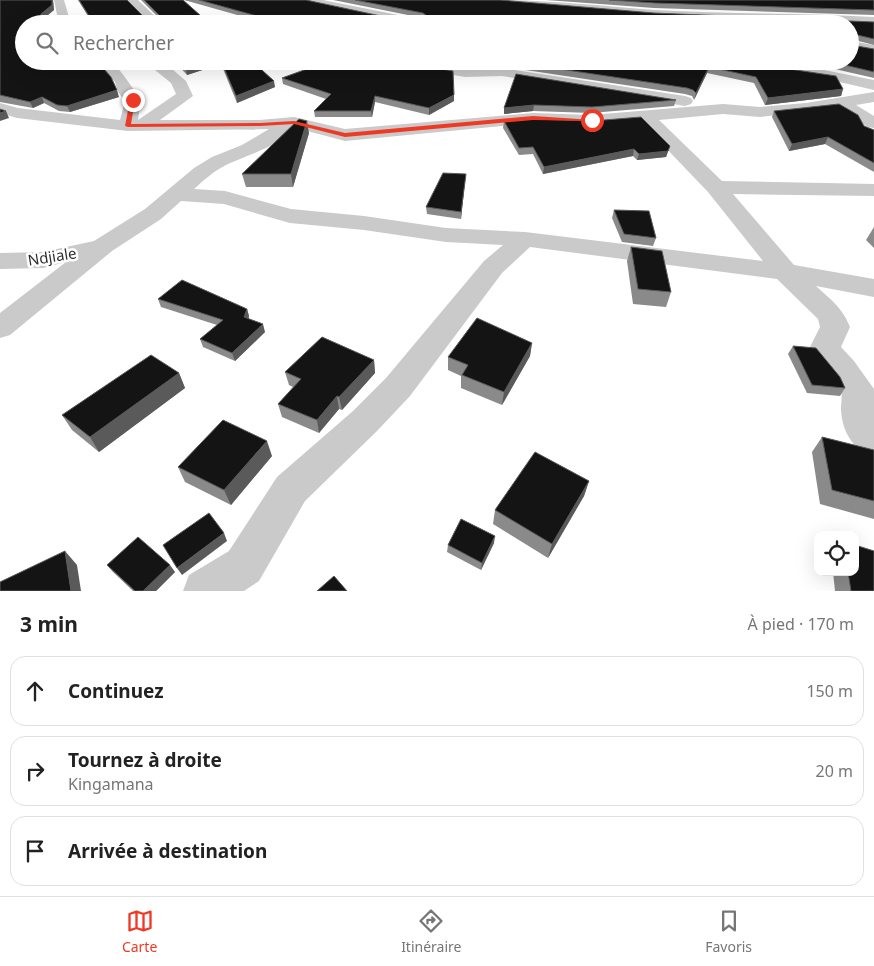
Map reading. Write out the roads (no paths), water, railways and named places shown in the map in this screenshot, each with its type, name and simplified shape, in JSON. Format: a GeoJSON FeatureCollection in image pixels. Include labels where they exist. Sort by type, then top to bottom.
{"type":"FeatureCollection","features":[{"type":"Feature","properties":{"kind":"street"},"geometry":{"type":"LineString","coordinates":[[60,0],[63,15]]}},
{"type":"Feature","properties":{"kind":"street"},"geometry":{"type":"LineString","coordinates":[[132,0],[148,15]]}},
{"type":"Feature","properties":{"kind":"street"},"geometry":{"type":"LineString","coordinates":[[307,0],[380,15]]}},
{"type":"Feature","properties":{"kind":"street"},"geometry":{"type":"LineString","coordinates":[[500,0],[566,2],[653,13],[695,15]]}},
{"type":"Feature","properties":{"kind":"street"},"geometry":{"type":"LineString","coordinates":[[573,14],[584,15]]}},
{"type":"Feature","properties":{"kind":"street"},"geometry":{"type":"LineString","coordinates":[[859,20],[874,21]]}},
{"type":"Feature","properties":{"kind":"street"},"geometry":{"type":"LineString","coordinates":[[859,46],[874,49]]}},
{"type":"Feature","properties":{"kind":"street"},"geometry":{"type":"LineString","coordinates":[[112,70],[122,81],[126,92],[133,100],[135,126]]}},
{"type":"Feature","properties":{"kind":"street"},"geometry":{"type":"LineString","coordinates":[[135,126],[185,96],[183,88],[163,70]]}},
{"type":"Feature","properties":{"kind":"street"},"geometry":{"type":"LineString","coordinates":[[448,70],[465,73],[502,72],[760,112]]}},
{"type":"Feature","properties":{"kind":"street"},"geometry":{"type":"LineString","coordinates":[[799,70],[874,85]]}},
{"type":"Feature","properties":{"kind":"street"},"geometry":{"type":"LineString","coordinates":[[0,108],[17,113],[135,126],[260,125],[294,122],[345,135],[533,118],[592,120],[723,109],[760,112],[806,108],[874,97]]}},
{"type":"Feature","properties":{"kind":"street"},"geometry":{"type":"LineString","coordinates":[[841,103],[874,123]]}},
{"type":"Feature","properties":{"kind":"street"},"geometry":{"type":"LineString","coordinates":[[644,115],[716,188],[785,272],[831,316],[835,327],[831,339],[824,350],[843,369],[858,390],[858,411],[871,437]]}},
{"type":"Feature","properties":{"kind":"street"},"geometry":{"type":"LineString","coordinates":[[0,328],[103,246],[138,225],[211,166],[249,149],[294,122]]}},
{"type":"Feature","properties":{"kind":"street"},"geometry":{"type":"LineString","coordinates":[[716,188],[874,190]]}},
{"type":"Feature","properties":{"kind":"street"},"geometry":{"type":"LineString","coordinates":[[174,194],[225,198],[290,216],[364,223],[446,235],[525,239],[785,272],[874,288]]}},
{"type":"Feature","properties":{"kind":"street"},"geometry":{"type":"LineString","coordinates":[[205,591],[244,566],[291,489],[365,421],[398,387],[493,267],[525,239]]}},
{"type":"Feature","properties":{"kind":"street","name":"Ndjiale"},"geometry":{"type":"LineString","coordinates":[[0,262],[43,260],[103,246]]}}]}
